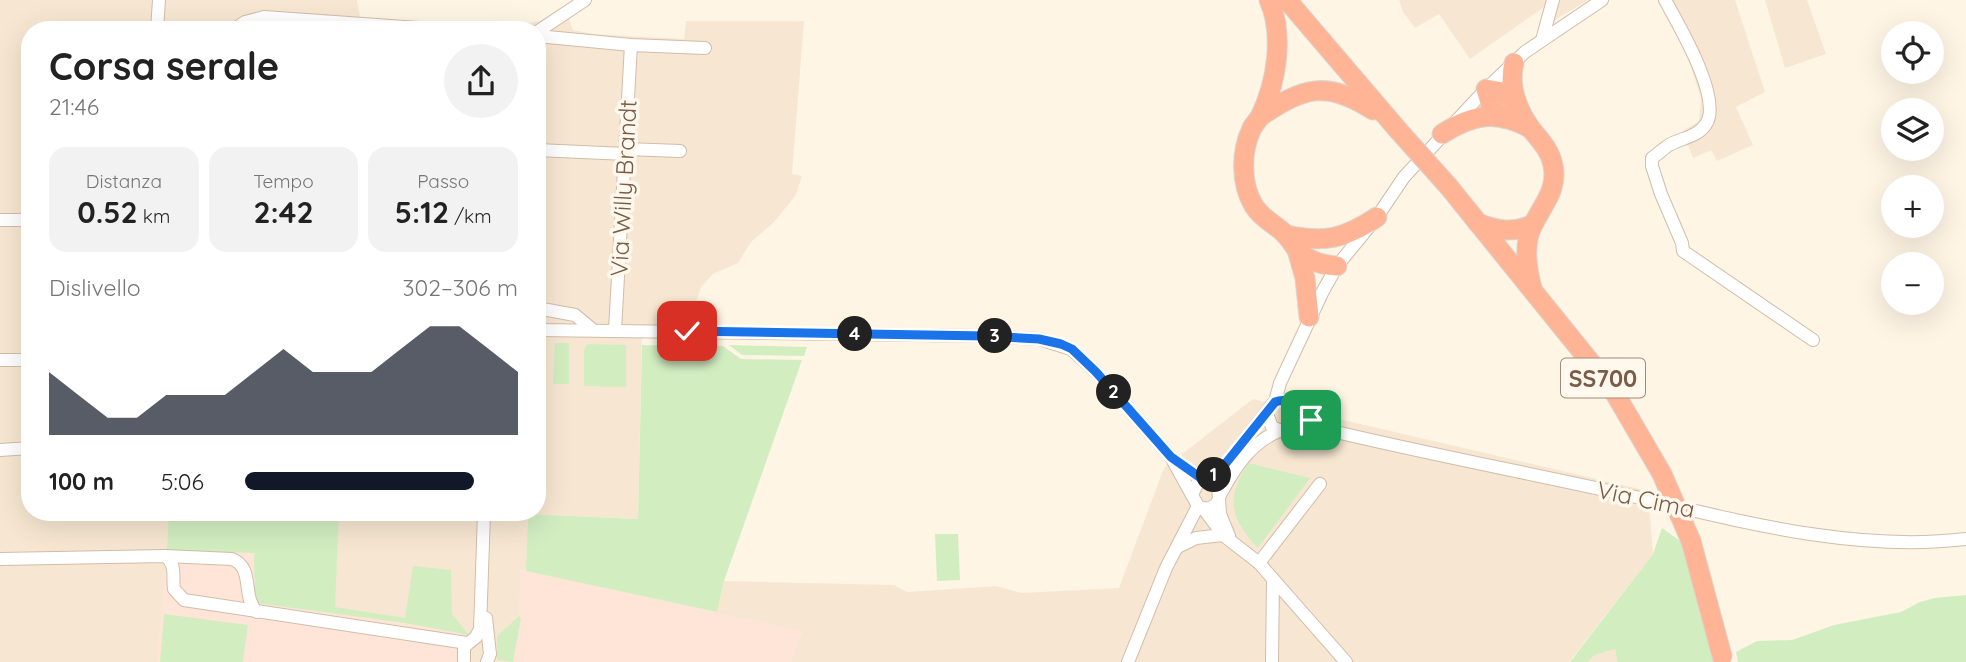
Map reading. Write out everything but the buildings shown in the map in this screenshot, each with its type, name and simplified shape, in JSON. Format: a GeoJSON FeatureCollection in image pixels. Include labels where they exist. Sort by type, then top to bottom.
{"type":"FeatureCollection","features":[{"type":"Feature","properties":{"kind":"highway"},"geometry":{"type":"LineString","coordinates":[[1269,0],[1274,12],[1278,49],[1261,116],[1253,127],[1245,150],[1245,182],[1253,205],[1268,222],[1298,242],[1321,265],[1337,267]]}},
{"type":"Feature","properties":{"kind":"highway","name":"SS700"},"geometry":{"type":"LineString","coordinates":[[1287,0],[1448,187],[1613,390],[1662,474],[1690,541],[1722,656]]}},
{"type":"Feature","properties":{"kind":"highway","name":"SS700"},"geometry":{"type":"LineString","coordinates":[[1511,110],[1510,76],[1514,63]]}},
{"type":"Feature","properties":{"kind":"highway","name":"SS700"},"geometry":{"type":"LineString","coordinates":[[1486,89],[1492,109],[1511,110],[1531,128],[1550,155],[1554,186],[1532,225],[1529,237],[1527,266],[1533,290]]}},
{"type":"Feature","properties":{"kind":"highway","name":"SS700"},"geometry":{"type":"LineString","coordinates":[[1261,116],[1297,94],[1321,90],[1352,96],[1393,125]]}},
{"type":"Feature","properties":{"kind":"highway"},"geometry":{"type":"LineString","coordinates":[[1442,134],[1462,121],[1511,110]]}},
{"type":"Feature","properties":{"kind":"highway"},"geometry":{"type":"LineString","coordinates":[[1298,242],[1345,236],[1377,217]]}},
{"type":"Feature","properties":{"kind":"highway"},"geometry":{"type":"LineString","coordinates":[[1478,223],[1511,231],[1532,225]]}},
{"type":"Feature","properties":{"kind":"highway"},"geometry":{"type":"LineString","coordinates":[[1298,242],[1309,317]]}},
{"type":"Feature","properties":{"kind":"street"},"geometry":{"type":"LineString","coordinates":[[158,21],[159,0]]}},
{"type":"Feature","properties":{"kind":"street"},"geometry":{"type":"LineString","coordinates":[[546,28],[585,0]]}},
{"type":"Feature","properties":{"kind":"street"},"geometry":{"type":"LineString","coordinates":[[1542,40],[1553,0]]}},
{"type":"Feature","properties":{"kind":"street"},"geometry":{"type":"LineString","coordinates":[[1279,431],[1269,423],[1272,406],[1309,317],[1337,267],[1377,217],[1404,177],[1442,134],[1514,63],[1542,40],[1602,0]]}},
{"type":"Feature","properties":{"kind":"street"},"geometry":{"type":"LineString","coordinates":[[1665,0],[1698,66],[1711,113],[1706,126],[1691,137],[1671,144],[1652,158],[1655,177],[1683,251],[1813,340]]}},
{"type":"Feature","properties":{"kind":"street"},"geometry":{"type":"LineString","coordinates":[[249,21],[264,17],[311,21]]}},
{"type":"Feature","properties":{"kind":"street"},"geometry":{"type":"LineString","coordinates":[[546,35],[631,45],[705,48]]}},
{"type":"Feature","properties":{"kind":"street","name":"Via Willy Brandt"},"geometry":{"type":"LineString","coordinates":[[615,330],[631,45]]}},
{"type":"Feature","properties":{"kind":"street"},"geometry":{"type":"LineString","coordinates":[[546,150],[680,151]]}},
{"type":"Feature","properties":{"kind":"street"},"geometry":{"type":"LineString","coordinates":[[0,220],[21,220]]}},
{"type":"Feature","properties":{"kind":"street"},"geometry":{"type":"LineString","coordinates":[[546,310],[575,315],[593,330]]}},
{"type":"Feature","properties":{"kind":"street"},"geometry":{"type":"LineString","coordinates":[[546,330],[1039,339],[1061,344],[1083,358],[1171,457],[1198,503],[1227,537],[1259,563],[1346,662]]}},
{"type":"Feature","properties":{"kind":"street"},"geometry":{"type":"LineString","coordinates":[[0,360],[21,360]]}},
{"type":"Feature","properties":{"kind":"street"},"geometry":{"type":"LineString","coordinates":[[1198,503],[1215,506],[1232,473],[1248,452],[1267,436],[1279,431],[1289,431],[1296,426],[1299,421],[1286,371]]}},
{"type":"Feature","properties":{"kind":"street"},"geometry":{"type":"LineString","coordinates":[[1128,662],[1166,568],[1198,503],[1197,484],[1206,481],[1222,468],[1272,406],[1283,400],[1295,406]]}},
{"type":"Feature","properties":{"kind":"street","name":"Via Cima"},"geometry":{"type":"LineString","coordinates":[[1295,406],[1328,430]]}},
{"type":"Feature","properties":{"kind":"street","name":"Via Cima"},"geometry":{"type":"LineString","coordinates":[[1296,426],[1328,430],[1756,524],[1884,543],[1966,539]]}},
{"type":"Feature","properties":{"kind":"street"},"geometry":{"type":"LineString","coordinates":[[0,450],[21,449]]}},
{"type":"Feature","properties":{"kind":"street"},"geometry":{"type":"LineString","coordinates":[[1171,457],[1216,485],[1227,537]]}},
{"type":"Feature","properties":{"kind":"street"},"geometry":{"type":"LineString","coordinates":[[1259,563],[1320,484]]}},
{"type":"Feature","properties":{"kind":"street"},"geometry":{"type":"LineString","coordinates":[[465,661],[463,651],[476,638],[480,629],[484,521]]}},
{"type":"Feature","properties":{"kind":"street"},"geometry":{"type":"LineString","coordinates":[[476,638],[490,521]]}},
{"type":"Feature","properties":{"kind":"street"},"geometry":{"type":"LineString","coordinates":[[1178,547],[1196,538],[1227,537]]}},
{"type":"Feature","properties":{"kind":"street"},"geometry":{"type":"LineString","coordinates":[[165,555],[170,559],[174,572],[173,589],[177,596],[184,600],[385,629],[443,641],[476,638],[484,643],[488,656]]}},
{"type":"Feature","properties":{"kind":"street"},"geometry":{"type":"LineString","coordinates":[[0,559],[165,555],[238,561],[246,572],[247,590],[252,606],[257,611]]}},
{"type":"Feature","properties":{"kind":"street"},"geometry":{"type":"LineString","coordinates":[[174,572],[193,557]]}},
{"type":"Feature","properties":{"kind":"street"},"geometry":{"type":"LineString","coordinates":[[1272,662],[1273,579]]}},
{"type":"Feature","properties":{"kind":"street"},"geometry":{"type":"LineString","coordinates":[[218,606],[238,600],[247,590]]}},
{"type":"Feature","properties":{"kind":"street"},"geometry":{"type":"LineString","coordinates":[[443,641],[465,661]]}},
{"type":"Feature","properties":{"kind":"shaded area"},"geometry":{"type":"Polygon","coordinates":[[[0,0],[357,0],[360,18],[398,21],[21,21],[21,521],[528,521],[527,571],[717,612],[724,581],[894,585],[907,592],[996,586],[1022,593],[1119,588],[1164,468],[1253,399],[1648,491],[1653,554],[1569,662],[0,662],[0,0]]]}},
{"type":"Feature","properties":{"kind":"shaded area"},"geometry":{"type":"Polygon","coordinates":[[[1399,0],[1588,0],[1558,18],[1539,35],[1544,7],[1470,59],[1439,14],[1415,28],[1403,12],[1399,0]]]}},
{"type":"Feature","properties":{"kind":"shaded area"},"geometry":{"type":"Polygon","coordinates":[[[1662,0],[1735,0],[1765,92],[1736,107],[1753,145],[1717,161],[1711,150],[1693,158],[1683,131],[1699,121],[1701,98],[1681,37],[1662,0]]]}},
{"type":"Feature","properties":{"kind":"shaded area"},"geometry":{"type":"Polygon","coordinates":[[[1765,0],[1807,0],[1826,54],[1785,68],[1765,0]]]}},
{"type":"Feature","properties":{"kind":"shaded area"},"geometry":{"type":"Polygon","coordinates":[[[558,9],[572,10],[569,19],[573,30],[593,34],[684,39],[686,21],[804,21],[792,174],[802,176],[796,195],[774,222],[751,242],[738,263],[713,274],[701,287],[693,312],[691,332],[642,331],[638,519],[546,515],[546,21],[540,21],[558,9]]]}},
{"type":"Feature","properties":{"kind":"shaded area"},"geometry":{"type":"Polygon","coordinates":[[[167,550],[254,553],[255,602],[405,623],[469,635],[462,641],[457,662],[157,662],[167,550]]]}},
{"type":"Feature","properties":{"kind":"shaded area"},"geometry":{"type":"Polygon","coordinates":[[[520,570],[803,631],[791,662],[497,662],[497,636],[519,615],[520,570]]]}},
{"type":"Feature","properties":{"kind":"shaded area"},"geometry":{"type":"Polygon","coordinates":[[[1615,649],[1617,662],[1587,662],[1595,655],[1615,649]]]}},
{"type":"Feature","properties":{"kind":"green space"},"geometry":{"type":"Polygon","coordinates":[[[555,343],[569,343],[569,384],[553,384],[555,343]]]}},
{"type":"Feature","properties":{"kind":"green space"},"geometry":{"type":"Polygon","coordinates":[[[586,345],[626,345],[626,387],[584,386],[584,350],[586,345]]]}},
{"type":"Feature","properties":{"kind":"green space"},"geometry":{"type":"Polygon","coordinates":[[[642,345],[723,346],[741,359],[802,360],[724,581],[717,612],[526,571],[528,521],[546,521],[546,515],[638,519],[642,345]]]}},
{"type":"Feature","properties":{"kind":"green space"},"geometry":{"type":"Polygon","coordinates":[[[729,345],[807,347],[804,356],[742,355],[729,345]]]}},
{"type":"Feature","properties":{"kind":"green space"},"geometry":{"type":"Polygon","coordinates":[[[1249,463],[1310,478],[1258,548],[1241,527],[1234,507],[1236,487],[1249,463]]]}},
{"type":"Feature","properties":{"kind":"green space"},"geometry":{"type":"Polygon","coordinates":[[[169,521],[339,521],[335,607],[405,618],[413,566],[451,570],[452,614],[469,635],[405,623],[255,603],[254,553],[167,550],[169,521]]]}},
{"type":"Feature","properties":{"kind":"green space"},"geometry":{"type":"Polygon","coordinates":[[[1662,528],[1683,543],[1702,608],[1713,662],[1617,662],[1615,649],[1595,655],[1587,662],[1570,662],[1653,554],[1662,528]]]}},
{"type":"Feature","properties":{"kind":"green space"},"geometry":{"type":"Polygon","coordinates":[[[935,534],[958,534],[960,580],[937,581],[935,534]]]}},
{"type":"Feature","properties":{"kind":"green space"},"geometry":{"type":"Polygon","coordinates":[[[1966,595],[1966,662],[1738,662],[1736,652],[1757,641],[1792,640],[1834,625],[1901,612],[1935,598],[1966,595]]]}},
{"type":"Feature","properties":{"kind":"green space"},"geometry":{"type":"Polygon","coordinates":[[[164,614],[248,625],[243,662],[160,662],[164,614]]]}},
{"type":"Feature","properties":{"kind":"green space"},"geometry":{"type":"Polygon","coordinates":[[[519,616],[521,618],[513,662],[497,660],[497,636],[519,616]]]}},
{"type":"Feature","properties":{"kind":"route"},"geometry":{"type":"LineString","coordinates":[[687,331],[986,336],[1039,339],[1061,344],[1083,358],[1171,457],[1205,481],[1222,468],[1275,402],[1291,402],[1311,420]]}}]}
